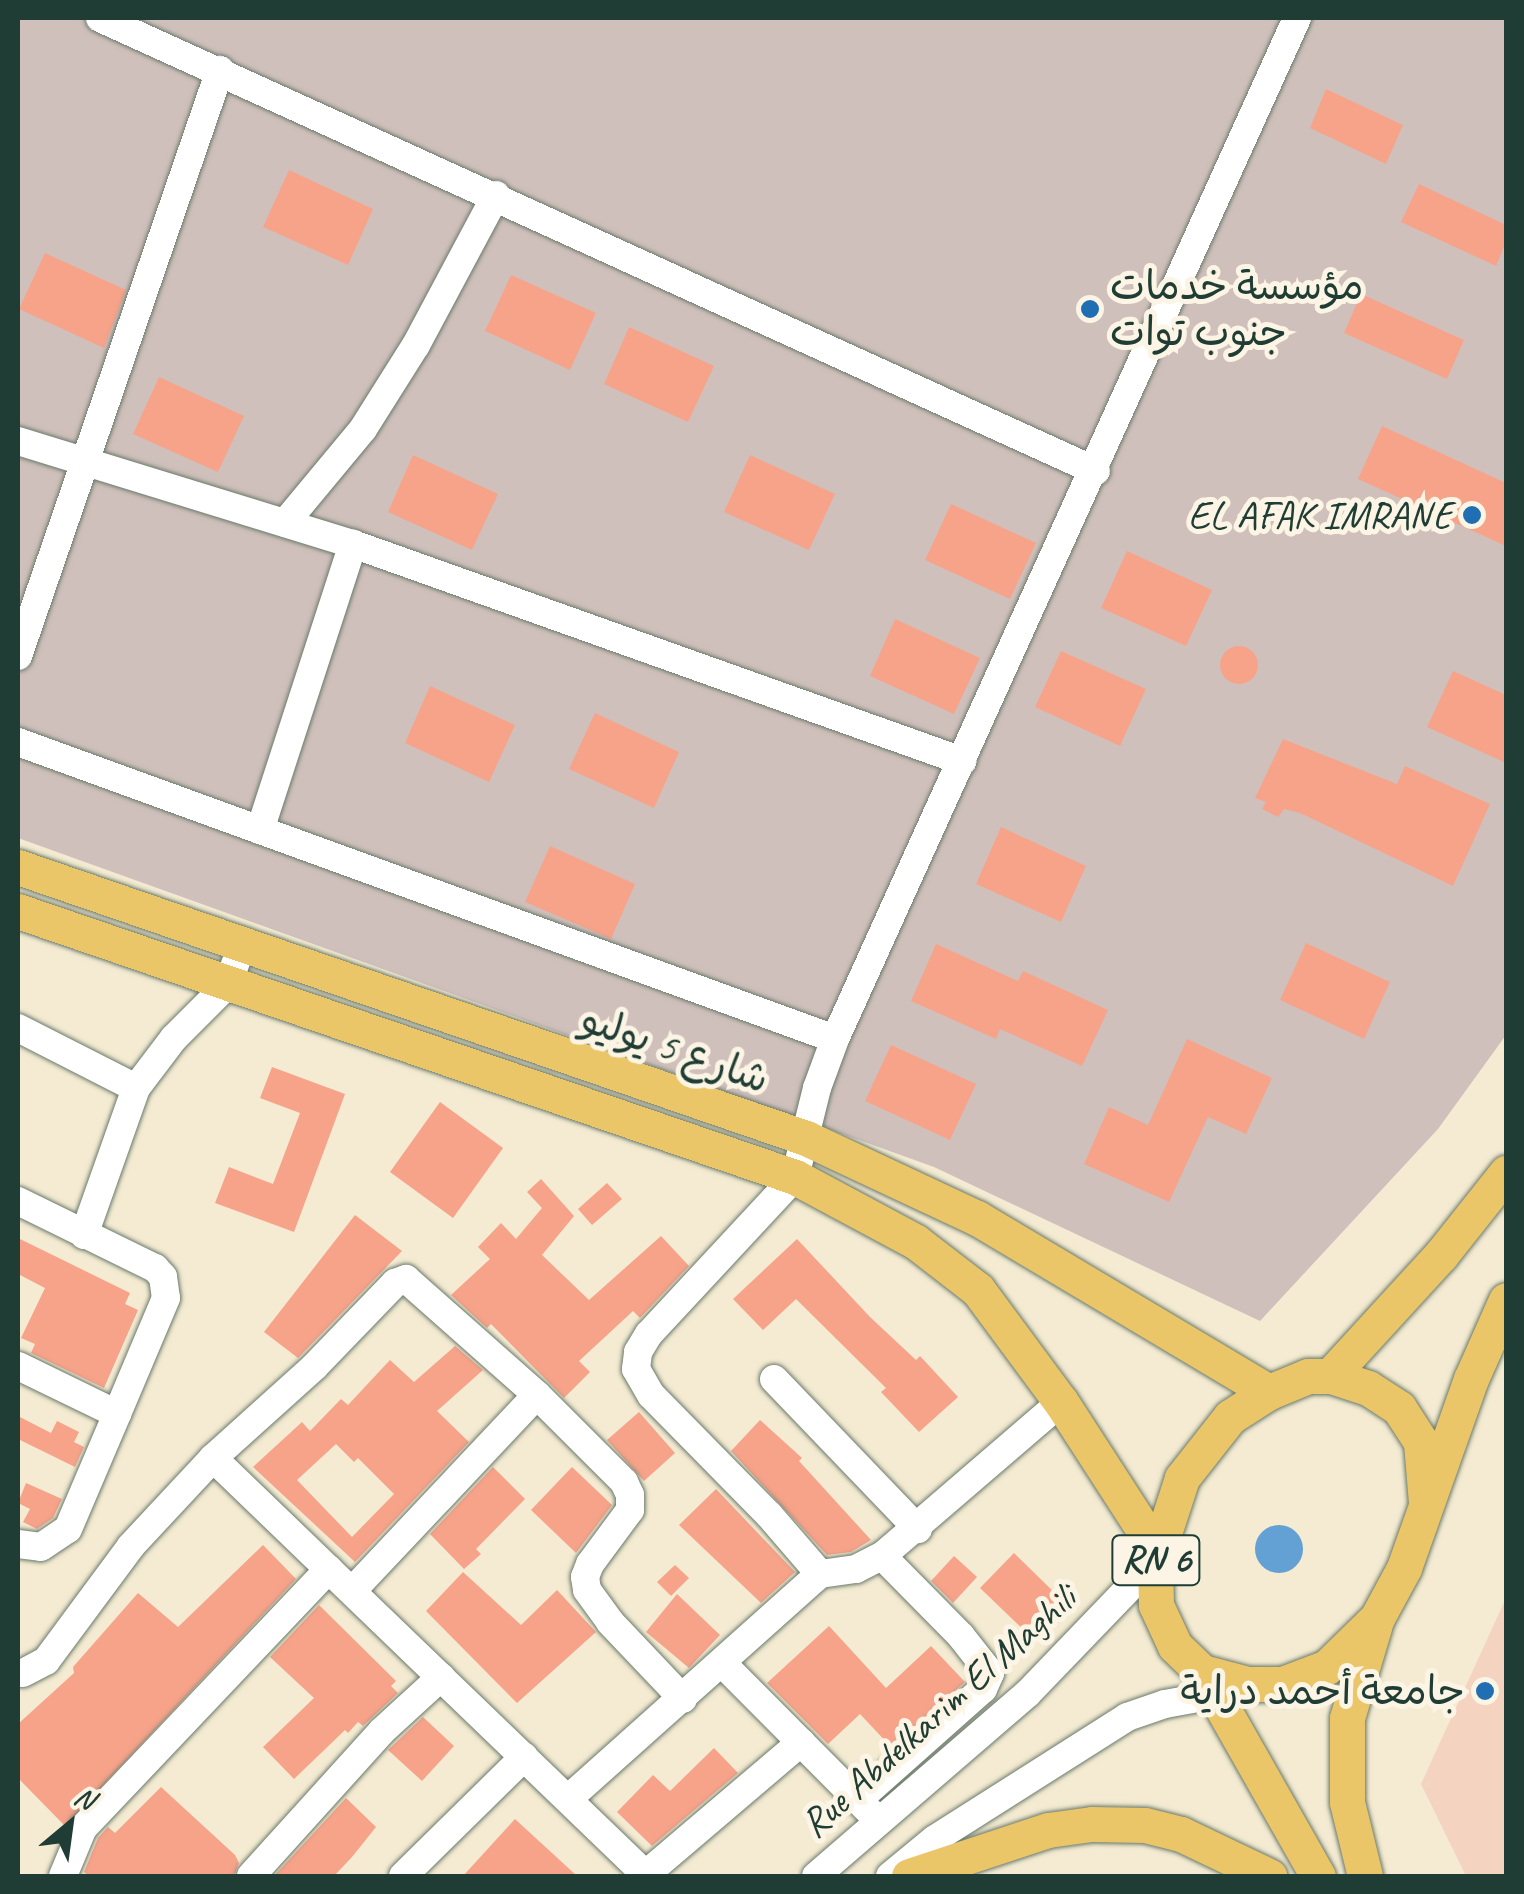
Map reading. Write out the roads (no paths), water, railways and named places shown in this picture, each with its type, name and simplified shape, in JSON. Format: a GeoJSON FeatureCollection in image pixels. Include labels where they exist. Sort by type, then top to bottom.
{"type":"FeatureCollection","features":[{"type":"Feature","properties":{"kind":"main road","name":"شارع 5 يوليو"},"geometry":{"type":"LineString","coordinates":[[18,867],[806,1138],[977,1218],[1269,1392]]}},
{"type":"Feature","properties":{"kind":"main road","name":"شارع 5 يوليو"},"geometry":{"type":"LineString","coordinates":[[18,911],[795,1176],[947,1262],[978,1290],[1062,1402],[1156,1557]]}},
{"type":"Feature","properties":{"kind":"main road"},"geometry":{"type":"LineString","coordinates":[[1426,1502],[1421,1442],[1399,1408],[1368,1388],[1330,1376],[1441,1255],[1506,1173]]}},
{"type":"Feature","properties":{"kind":"main road"},"geometry":{"type":"LineString","coordinates":[[1365,1876],[1347,1802],[1347,1718],[1377,1618],[1404,1568],[1506,1300]]}},
{"type":"Feature","properties":{"kind":"main road","name":"RN 6"},"geometry":{"type":"LineString","coordinates":[[1318,1876],[1210,1683],[1175,1646],[1156,1605],[1156,1557],[1182,1478],[1230,1416],[1269,1392],[1308,1376],[1330,1376]]}},
{"type":"Feature","properties":{"kind":"main road"},"geometry":{"type":"LineString","coordinates":[[1210,1683],[1282,1684],[1327,1667],[1377,1618]]}},
{"type":"Feature","properties":{"kind":"main road"},"geometry":{"type":"LineString","coordinates":[[909,1876],[1048,1830],[1092,1824],[1144,1825],[1181,1834],[1269,1876]]}},
{"type":"Feature","properties":{"kind":"street"},"geometry":{"type":"LineString","coordinates":[[100,18],[1096,471]]}},
{"type":"Feature","properties":{"kind":"street"},"geometry":{"type":"LineString","coordinates":[[820,1574],[769,1515],[650,1395],[636,1369],[638,1352],[649,1334],[795,1176],[817,1088],[835,1039],[1096,471],[1298,18]]}},
{"type":"Feature","properties":{"kind":"street"},"geometry":{"type":"LineString","coordinates":[[18,656],[220,70]]}},
{"type":"Feature","properties":{"kind":"street"},"geometry":{"type":"LineString","coordinates":[[285,523],[363,429],[416,345],[496,195]]}},
{"type":"Feature","properties":{"kind":"street"},"geometry":{"type":"LineString","coordinates":[[18,441],[352,544],[962,761]]}},
{"type":"Feature","properties":{"kind":"street"},"geometry":{"type":"LineString","coordinates":[[260,830],[352,544]]}},
{"type":"Feature","properties":{"kind":"street"},"geometry":{"type":"LineString","coordinates":[[18,742],[835,1039]]}},
{"type":"Feature","properties":{"kind":"street"},"geometry":{"type":"LineString","coordinates":[[84,1235],[136,1088],[174,1038],[228,984],[242,945]]}},
{"type":"Feature","properties":{"kind":"street"},"geometry":{"type":"LineString","coordinates":[[18,1028],[136,1088]]}},
{"type":"Feature","properties":{"kind":"street"},"geometry":{"type":"LineString","coordinates":[[18,1201],[155,1268],[166,1287],[166,1298],[68,1529],[41,1547],[18,1544]]}},
{"type":"Feature","properties":{"kind":"street"},"geometry":{"type":"LineString","coordinates":[[19,1675],[46,1661],[131,1546],[213,1458],[314,1367],[401,1279],[412,1282],[610,1465],[630,1495],[630,1510],[590,1564],[585,1577],[587,1590],[610,1622],[682,1699]]}},
{"type":"Feature","properties":{"kind":"street"},"geometry":{"type":"LineString","coordinates":[[18,1366],[117,1414]]}},
{"type":"Feature","properties":{"kind":"street"},"geometry":{"type":"LineString","coordinates":[[774,1379],[918,1529]]}},
{"type":"Feature","properties":{"kind":"street"},"geometry":{"type":"LineString","coordinates":[[353,1590],[537,1395]]}},
{"type":"Feature","properties":{"kind":"street"},"geometry":{"type":"LineString","coordinates":[[568,1799],[820,1574],[856,1569],[882,1556],[1062,1402]]}},
{"type":"Feature","properties":{"kind":"street"},"geometry":{"type":"LineString","coordinates":[[213,1458],[568,1799],[633,1871],[801,1742]]}},
{"type":"Feature","properties":{"kind":"street"},"geometry":{"type":"LineString","coordinates":[[859,1799],[983,1689],[990,1673],[961,1636],[882,1556]]}},
{"type":"Feature","properties":{"kind":"street","name":"Rue Abdelkarim El Maghili"},"geometry":{"type":"LineString","coordinates":[[816,1876],[1028,1693],[1156,1557]]}},
{"type":"Feature","properties":{"kind":"street"},"geometry":{"type":"LineString","coordinates":[[63,1876],[83,1828],[329,1570]]}},
{"type":"Feature","properties":{"kind":"street"},"geometry":{"type":"LineString","coordinates":[[723,1664],[879,1821]]}},
{"type":"Feature","properties":{"kind":"street"},"geometry":{"type":"LineString","coordinates":[[252,1876],[382,1732],[441,1677]]}},
{"type":"Feature","properties":{"kind":"street"},"geometry":{"type":"LineString","coordinates":[[890,1876],[935,1839],[1127,1717],[1210,1683]]}},
{"type":"Feature","properties":{"kind":"street"},"geometry":{"type":"LineString","coordinates":[[403,1876],[524,1756]]}},
{"type":"Feature","properties":{"kind":"water"},"geometry":{"type":"Polygon","coordinates":[[[1279,1525],[1296,1532],[1303,1549],[1296,1566],[1279,1573],[1262,1566],[1255,1549],[1262,1532],[1279,1525]]]}},
{"type":"Feature","properties":{"kind":"place","name":"مؤسسة خدمات جنوب توات"},"geometry":{"type":"Point","coordinates":[1090,309]}},
{"type":"Feature","properties":{"kind":"place","name":"EL AFAK IMRANE"},"geometry":{"type":"Point","coordinates":[1472,515]}},
{"type":"Feature","properties":{"kind":"place","name":"جامعة أحمد دراية"},"geometry":{"type":"Point","coordinates":[1485,1691]}}]}
